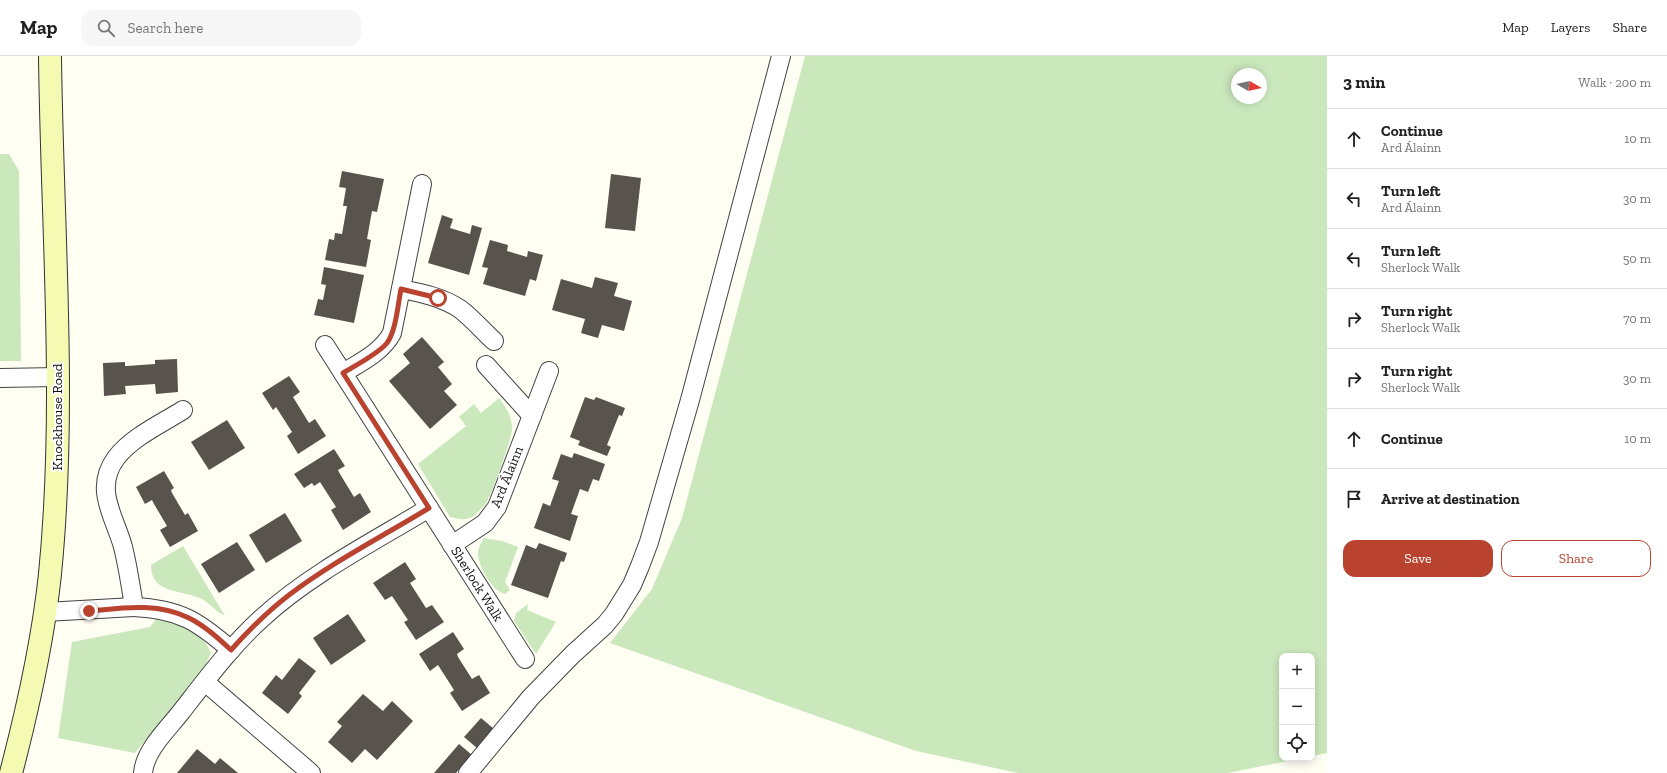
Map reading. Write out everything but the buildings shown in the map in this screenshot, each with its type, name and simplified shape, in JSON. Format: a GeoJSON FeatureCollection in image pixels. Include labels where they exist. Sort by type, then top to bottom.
{"type":"FeatureCollection","features":[{"type":"Feature","properties":{"kind":"street","name":"Knockhouse Road"},"geometry":{"type":"LineString","coordinates":[[11,773],[30,694],[45,612],[55,511],[58,445],[58,377],[50,56]]}},
{"type":"Feature","properties":{"kind":"street"},"geometry":{"type":"LineString","coordinates":[[468,773],[531,697],[605,625],[614,614],[632,585],[649,542],[690,400],[781,56]]}},
{"type":"Feature","properties":{"kind":"street"},"geometry":{"type":"LineString","coordinates":[[343,373],[380,349],[387,343],[392,333],[422,184]]}},
{"type":"Feature","properties":{"kind":"street"},"geometry":{"type":"LineString","coordinates":[[401,289],[427,295],[453,305],[462,311],[494,341]]}},
{"type":"Feature","properties":{"kind":"street","name":"Sherlock Walk"},"geometry":{"type":"LineString","coordinates":[[326,345],[525,659]]}},
{"type":"Feature","properties":{"kind":"street"},"geometry":{"type":"LineString","coordinates":[[486,365],[532,416]]}},
{"type":"Feature","properties":{"kind":"street","name":"Ard Álainn"},"geometry":{"type":"LineString","coordinates":[[452,545],[485,523],[497,507],[549,371]]}},
{"type":"Feature","properties":{"kind":"street"},"geometry":{"type":"LineString","coordinates":[[0,378],[58,377]]}},
{"type":"Feature","properties":{"kind":"street"},"geometry":{"type":"LineString","coordinates":[[134,607],[123,548],[107,504],[106,488],[109,474],[116,458],[134,440],[183,410]]}},
{"type":"Feature","properties":{"kind":"street"},"geometry":{"type":"LineString","coordinates":[[143,773],[143,766],[154,746],[231,650],[261,618],[290,594],[326,570],[429,508]]}},
{"type":"Feature","properties":{"kind":"street"},"geometry":{"type":"LineString","coordinates":[[45,612],[134,607],[159,608],[175,612],[189,618],[202,626],[231,650]]}},
{"type":"Feature","properties":{"kind":"street"},"geometry":{"type":"LineString","coordinates":[[205,682],[311,773]]}},
{"type":"Feature","properties":{"kind":"green space"},"geometry":{"type":"Polygon","coordinates":[[[805,56],[1327,56],[1327,753],[1315,755],[1315,653],[1279,653],[1279,761],[1287,761],[1228,773],[1018,773],[916,751],[610,643],[652,589],[682,518],[805,56]]]}},
{"type":"Feature","properties":{"kind":"green space"},"geometry":{"type":"Polygon","coordinates":[[[0,154],[9,154],[19,171],[21,361],[0,361],[0,154]]]}},
{"type":"Feature","properties":{"kind":"green space"},"geometry":{"type":"Polygon","coordinates":[[[499,398],[511,420],[512,429],[505,455],[492,491],[485,505],[471,518],[459,519],[450,517],[418,464],[466,426],[459,417],[474,404],[481,413],[499,398]]]}},
{"type":"Feature","properties":{"kind":"green space"},"geometry":{"type":"Polygon","coordinates":[[[484,538],[502,541],[518,547],[505,582],[510,590],[505,594],[495,588],[480,564],[478,551],[484,538]]]}},
{"type":"Feature","properties":{"kind":"green space"},"geometry":{"type":"Polygon","coordinates":[[[183,546],[225,616],[202,599],[169,590],[156,582],[152,575],[151,565],[183,546]]]}},
{"type":"Feature","properties":{"kind":"green space"},"geometry":{"type":"Polygon","coordinates":[[[528,604],[527,610],[556,622],[536,654],[514,621],[516,613],[528,604]]]}},
{"type":"Feature","properties":{"kind":"green space"},"geometry":{"type":"Polygon","coordinates":[[[156,619],[173,622],[189,628],[202,639],[211,653],[205,666],[135,753],[58,738],[72,642],[150,627],[156,619]]]}},
{"type":"Feature","properties":{"kind":"route"},"geometry":{"type":"LineString","coordinates":[[89,611],[147,607],[175,612],[202,626],[231,650],[261,618],[290,594],[326,570],[429,508],[343,373],[387,343],[392,333],[401,289],[438,298]]}}]}
